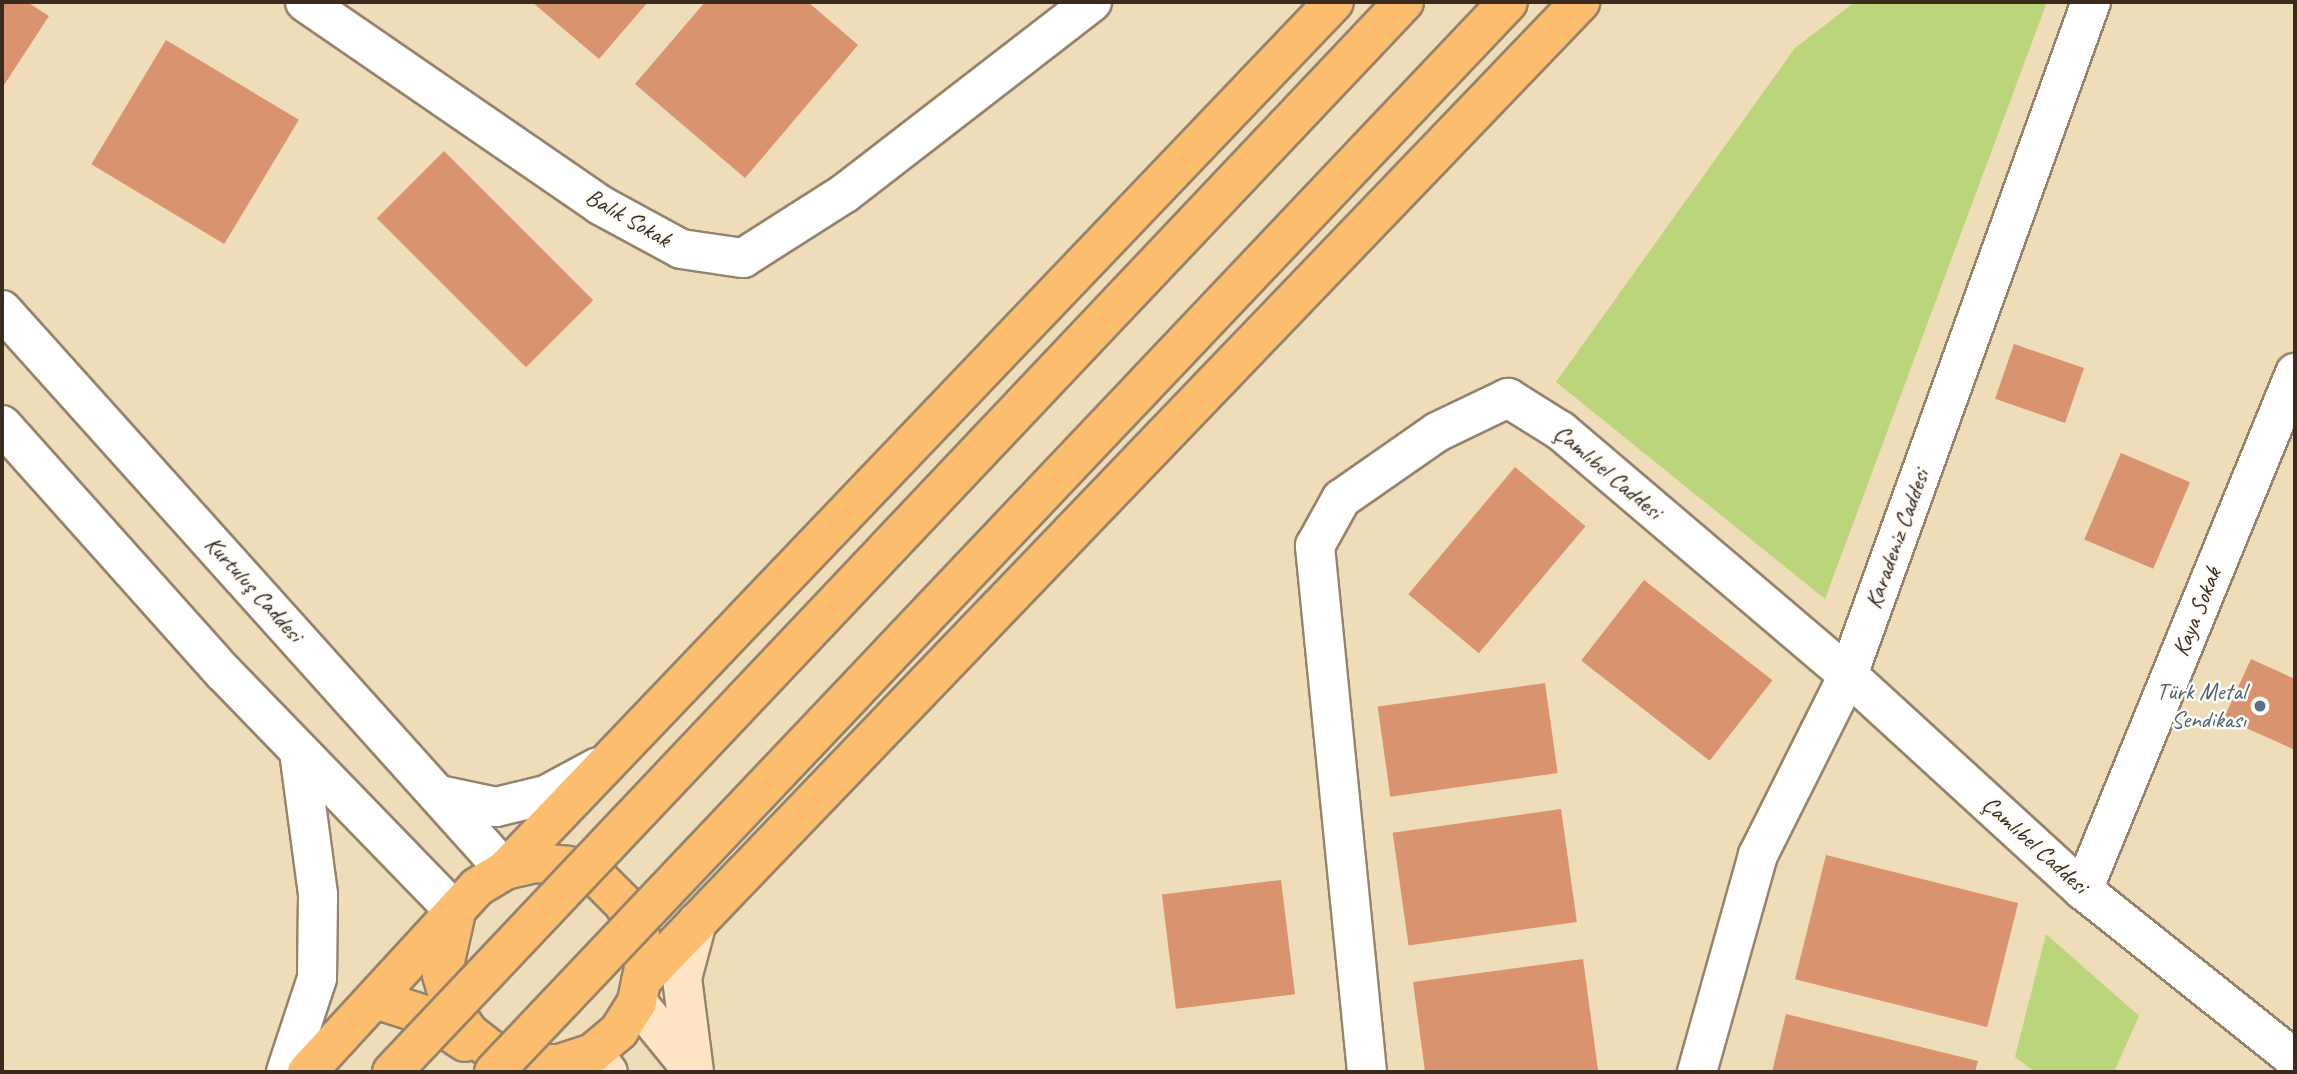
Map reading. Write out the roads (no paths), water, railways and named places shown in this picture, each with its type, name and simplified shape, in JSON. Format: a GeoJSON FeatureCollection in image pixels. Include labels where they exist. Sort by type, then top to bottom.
{"type":"FeatureCollection","features":[{"type":"Feature","properties":{"kind":"highway"},"geometry":{"type":"LineString","coordinates":[[307,1072],[477,887],[505,870],[1334,2]]}},
{"type":"Feature","properties":{"kind":"highway"},"geometry":{"type":"LineString","coordinates":[[393,1072],[1404,2]]}},
{"type":"Feature","properties":{"kind":"highway"},"geometry":{"type":"LineString","coordinates":[[494,1072],[1508,2]]}},
{"type":"Feature","properties":{"kind":"highway"},"geometry":{"type":"LineString","coordinates":[[456,912],[442,975],[451,1006],[469,1033],[516,1060],[579,1065],[619,1031],[639,991],[697,922],[1580,2]]}},
{"type":"Feature","properties":{"kind":"highway"},"geometry":{"type":"LineString","coordinates":[[564,808],[587,852],[624,889],[660,911],[697,922]]}},
{"type":"Feature","properties":{"kind":"highway"},"geometry":{"type":"LineString","coordinates":[[505,870],[536,863],[568,866],[600,880],[624,904],[640,935],[639,991]]}},
{"type":"Feature","properties":{"kind":"highway"},"geometry":{"type":"LineString","coordinates":[[375,999],[449,1029],[486,1072]]}},
{"type":"Feature","properties":{"kind":"main road"},"geometry":{"type":"LineString","coordinates":[[694,1072],[682,978],[697,922]]}},
{"type":"Feature","properties":{"kind":"main road"},"geometry":{"type":"LineString","coordinates":[[639,991],[694,1072]]}},
{"type":"Feature","properties":{"kind":"street","name":"Balık Sokak"},"geometry":{"type":"LineString","coordinates":[[304,2],[600,205],[681,249],[743,258],[845,193],[1092,2]]}},
{"type":"Feature","properties":{"kind":"street","name":"Karadeniz Caddesi"},"geometry":{"type":"LineString","coordinates":[[1697,1072],[1758,855],[1847,675],[2091,2]]}},
{"type":"Feature","properties":{"kind":"street","name":"Kurtuluş Caddesi"},"geometry":{"type":"LineString","coordinates":[[2,310],[505,870]]}},
{"type":"Feature","properties":{"kind":"street","name":"Kaya Sokak"},"geometry":{"type":"LineString","coordinates":[[2084,890],[2295,373]]}},
{"type":"Feature","properties":{"kind":"street","name":"Çamlıbel Caddesi"},"geometry":{"type":"LineString","coordinates":[[1367,1072],[1315,546],[1341,499],[1437,432],[1508,398],[1561,431],[1847,675],[2084,890],[2295,1059]]}},
{"type":"Feature","properties":{"kind":"street"},"geometry":{"type":"LineString","coordinates":[[2,425],[299,752],[456,912]]}},
{"type":"Feature","properties":{"kind":"street"},"geometry":{"type":"LineString","coordinates":[[286,1072],[317,978],[318,894],[299,752]]}},
{"type":"Feature","properties":{"kind":"street"},"geometry":{"type":"LineString","coordinates":[[440,795],[496,807],[546,795],[609,761]]}},
{"type":"Feature","properties":{"kind":"place","name":"Türk Metal Sendikası"},"geometry":{"type":"Point","coordinates":[2260,706]}}]}
